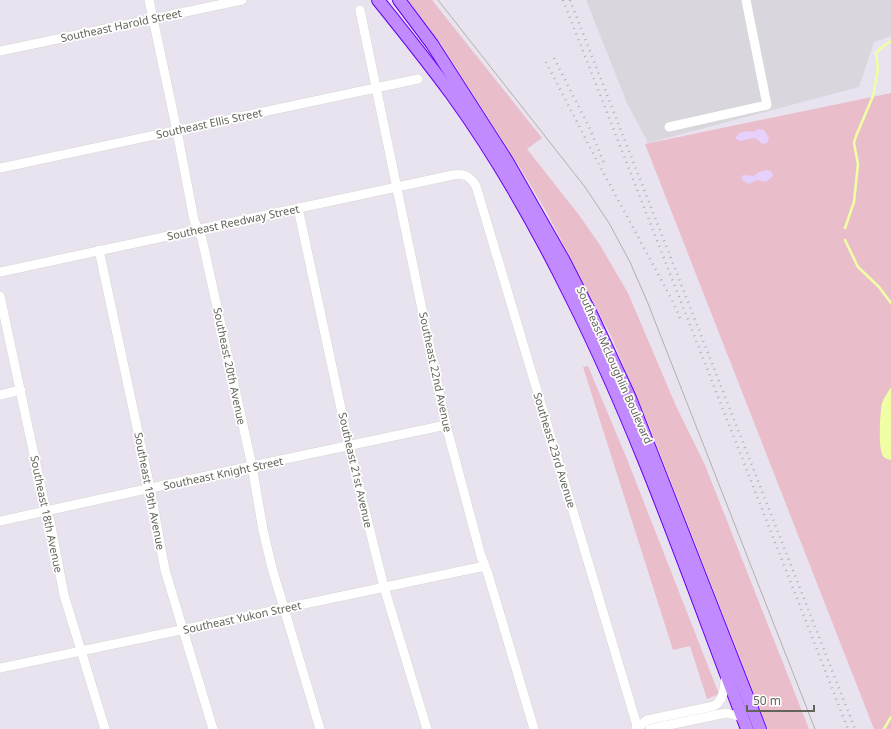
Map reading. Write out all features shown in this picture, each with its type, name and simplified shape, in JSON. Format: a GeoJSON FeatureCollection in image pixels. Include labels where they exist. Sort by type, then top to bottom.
{"type":"FeatureCollection","features":[{"type":"Feature","properties":{"kind":"highway","name":"Southeast McLoughlin Boulevard"},"geometry":{"type":"LineString","coordinates":[[378,0],[452,95],[473,126],[557,269],[599,353],[626,415],[747,729]]}},
{"type":"Feature","properties":{"kind":"highway","name":"Southeast McLoughlin Boulevard"},"geometry":{"type":"LineString","coordinates":[[399,0],[432,44],[507,161],[581,294],[630,398],[760,729]]}},
{"type":"Feature","properties":{"kind":"street","name":"Southeast 20th Avenue"},"geometry":{"type":"LineString","coordinates":[[149,0],[177,130],[194,220],[202,239],[252,466],[263,530],[284,608],[320,729]]}},
{"type":"Feature","properties":{"kind":"street","name":"Southeast Harold Street"},"geometry":{"type":"LineString","coordinates":[[0,52],[152,18],[242,0]]}},
{"type":"Feature","properties":{"kind":"street"},"geometry":{"type":"LineString","coordinates":[[669,126],[767,105],[746,0]]}},
{"type":"Feature","properties":{"kind":"street","name":"Southeast 22nd Avenue"},"geometry":{"type":"LineString","coordinates":[[360,10],[446,426],[485,566],[534,729]]}},
{"type":"Feature","properties":{"kind":"street","name":"Southeast Ellis Street"},"geometry":{"type":"LineString","coordinates":[[0,168],[418,79]]}},
{"type":"Feature","properties":{"kind":"street","name":"Southeast Reedway Street"},"geometry":{"type":"LineString","coordinates":[[0,272],[453,175],[467,175]]}},
{"type":"Feature","properties":{"kind":"street","name":"Southeast 23rd Avenue"},"geometry":{"type":"LineString","coordinates":[[467,175],[476,186],[639,729]]}},
{"type":"Feature","properties":{"kind":"street","name":"Southeast 21st Avenue"},"geometry":{"type":"LineString","coordinates":[[298,208],[349,446],[384,587],[427,729]]}},
{"type":"Feature","properties":{"kind":"street","name":"Southeast 19th Avenue"},"geometry":{"type":"LineString","coordinates":[[99,250],[150,488],[165,570],[213,729]]}},
{"type":"Feature","properties":{"kind":"street","name":"Southeast 18th Avenue"},"geometry":{"type":"LineString","coordinates":[[0,296],[46,511],[50,521],[64,594],[105,729]]}},
{"type":"Feature","properties":{"kind":"street"},"geometry":{"type":"LineString","coordinates":[[0,395],[21,390]]}},
{"type":"Feature","properties":{"kind":"street","name":"Southeast Knight Street"},"geometry":{"type":"LineString","coordinates":[[0,521],[252,466],[446,426]]}},
{"type":"Feature","properties":{"kind":"street","name":"Southeast Yukon Street"},"geometry":{"type":"LineString","coordinates":[[0,668],[485,566]]}},
{"type":"Feature","properties":{"kind":"street"},"geometry":{"type":"LineString","coordinates":[[639,729],[647,720],[719,704],[722,698],[726,674]]}},
{"type":"Feature","properties":{"kind":"street"},"geometry":{"type":"LineString","coordinates":[[650,729],[726,713],[742,717]]}},
{"type":"Feature","properties":{"kind":"shaded area"},"geometry":{"type":"Polygon","coordinates":[[[408,0],[432,0],[542,138],[527,149],[579,215],[600,245],[628,293],[676,406],[705,465],[809,729],[768,729],[650,428],[611,336],[547,213],[519,166],[441,44],[408,0]]]}},
{"type":"Feature","properties":{"kind":"shaded area"},"geometry":{"type":"Polygon","coordinates":[[[586,0],[891,0],[891,36],[874,42],[859,87],[648,143],[627,103],[586,0]]]}},
{"type":"Feature","properties":{"kind":"shaded area"},"geometry":{"type":"Polygon","coordinates":[[[891,93],[891,729],[874,729],[645,144],[891,93]]]}},
{"type":"Feature","properties":{"kind":"shaded area"},"geometry":{"type":"Polygon","coordinates":[[[588,366],[627,459],[719,694],[707,699],[690,646],[673,650],[583,367],[588,366]]]}},
{"type":"Feature","properties":{"kind":"shaded area"},"geometry":{"type":"Polygon","coordinates":[[[891,387],[891,460],[885,458],[881,452],[880,430],[882,403],[891,387]]]}},
{"type":"Feature","properties":{"kind":"sand"},"geometry":{"type":"Polygon","coordinates":[[[757,129],[764,130],[769,138],[767,143],[762,144],[757,139],[741,141],[736,139],[739,133],[754,132],[757,129]]]}},
{"type":"Feature","properties":{"kind":"sand"},"geometry":{"type":"Polygon","coordinates":[[[767,170],[772,172],[773,176],[766,182],[757,180],[749,184],[742,180],[743,175],[754,176],[759,172],[767,170]]]}},
{"type":"Feature","properties":{"kind":"waterway"},"geometry":{"type":"LineString","coordinates":[[845,228],[854,202],[858,164],[854,143],[873,96],[878,69],[876,53],[891,41]]}},
{"type":"Feature","properties":{"kind":"waterway"},"geometry":{"type":"LineString","coordinates":[[845,240],[858,267],[879,287],[891,303]]}},
{"type":"Feature","properties":{"kind":"waterway"},"geometry":{"type":"LineString","coordinates":[[884,729],[891,717]]}},
{"type":"Feature","properties":{"kind":"tram line"},"geometry":{"type":"LineString","coordinates":[[438,0],[585,187],[609,223],[630,262],[647,301],[815,729]]}},
{"type":"Feature","properties":{"kind":"railway"},"geometry":{"type":"LineString","coordinates":[[563,0],[848,729]]}},
{"type":"Feature","properties":{"kind":"railway"},"geometry":{"type":"LineString","coordinates":[[570,0],[855,729]]}},
{"type":"Feature","properties":{"kind":"railway"},"geometry":{"type":"LineString","coordinates":[[554,58],[590,129],[604,163]]}},
{"type":"Feature","properties":{"kind":"railway"},"geometry":{"type":"LineString","coordinates":[[546,62],[596,159],[671,298],[680,318]]}}]}
